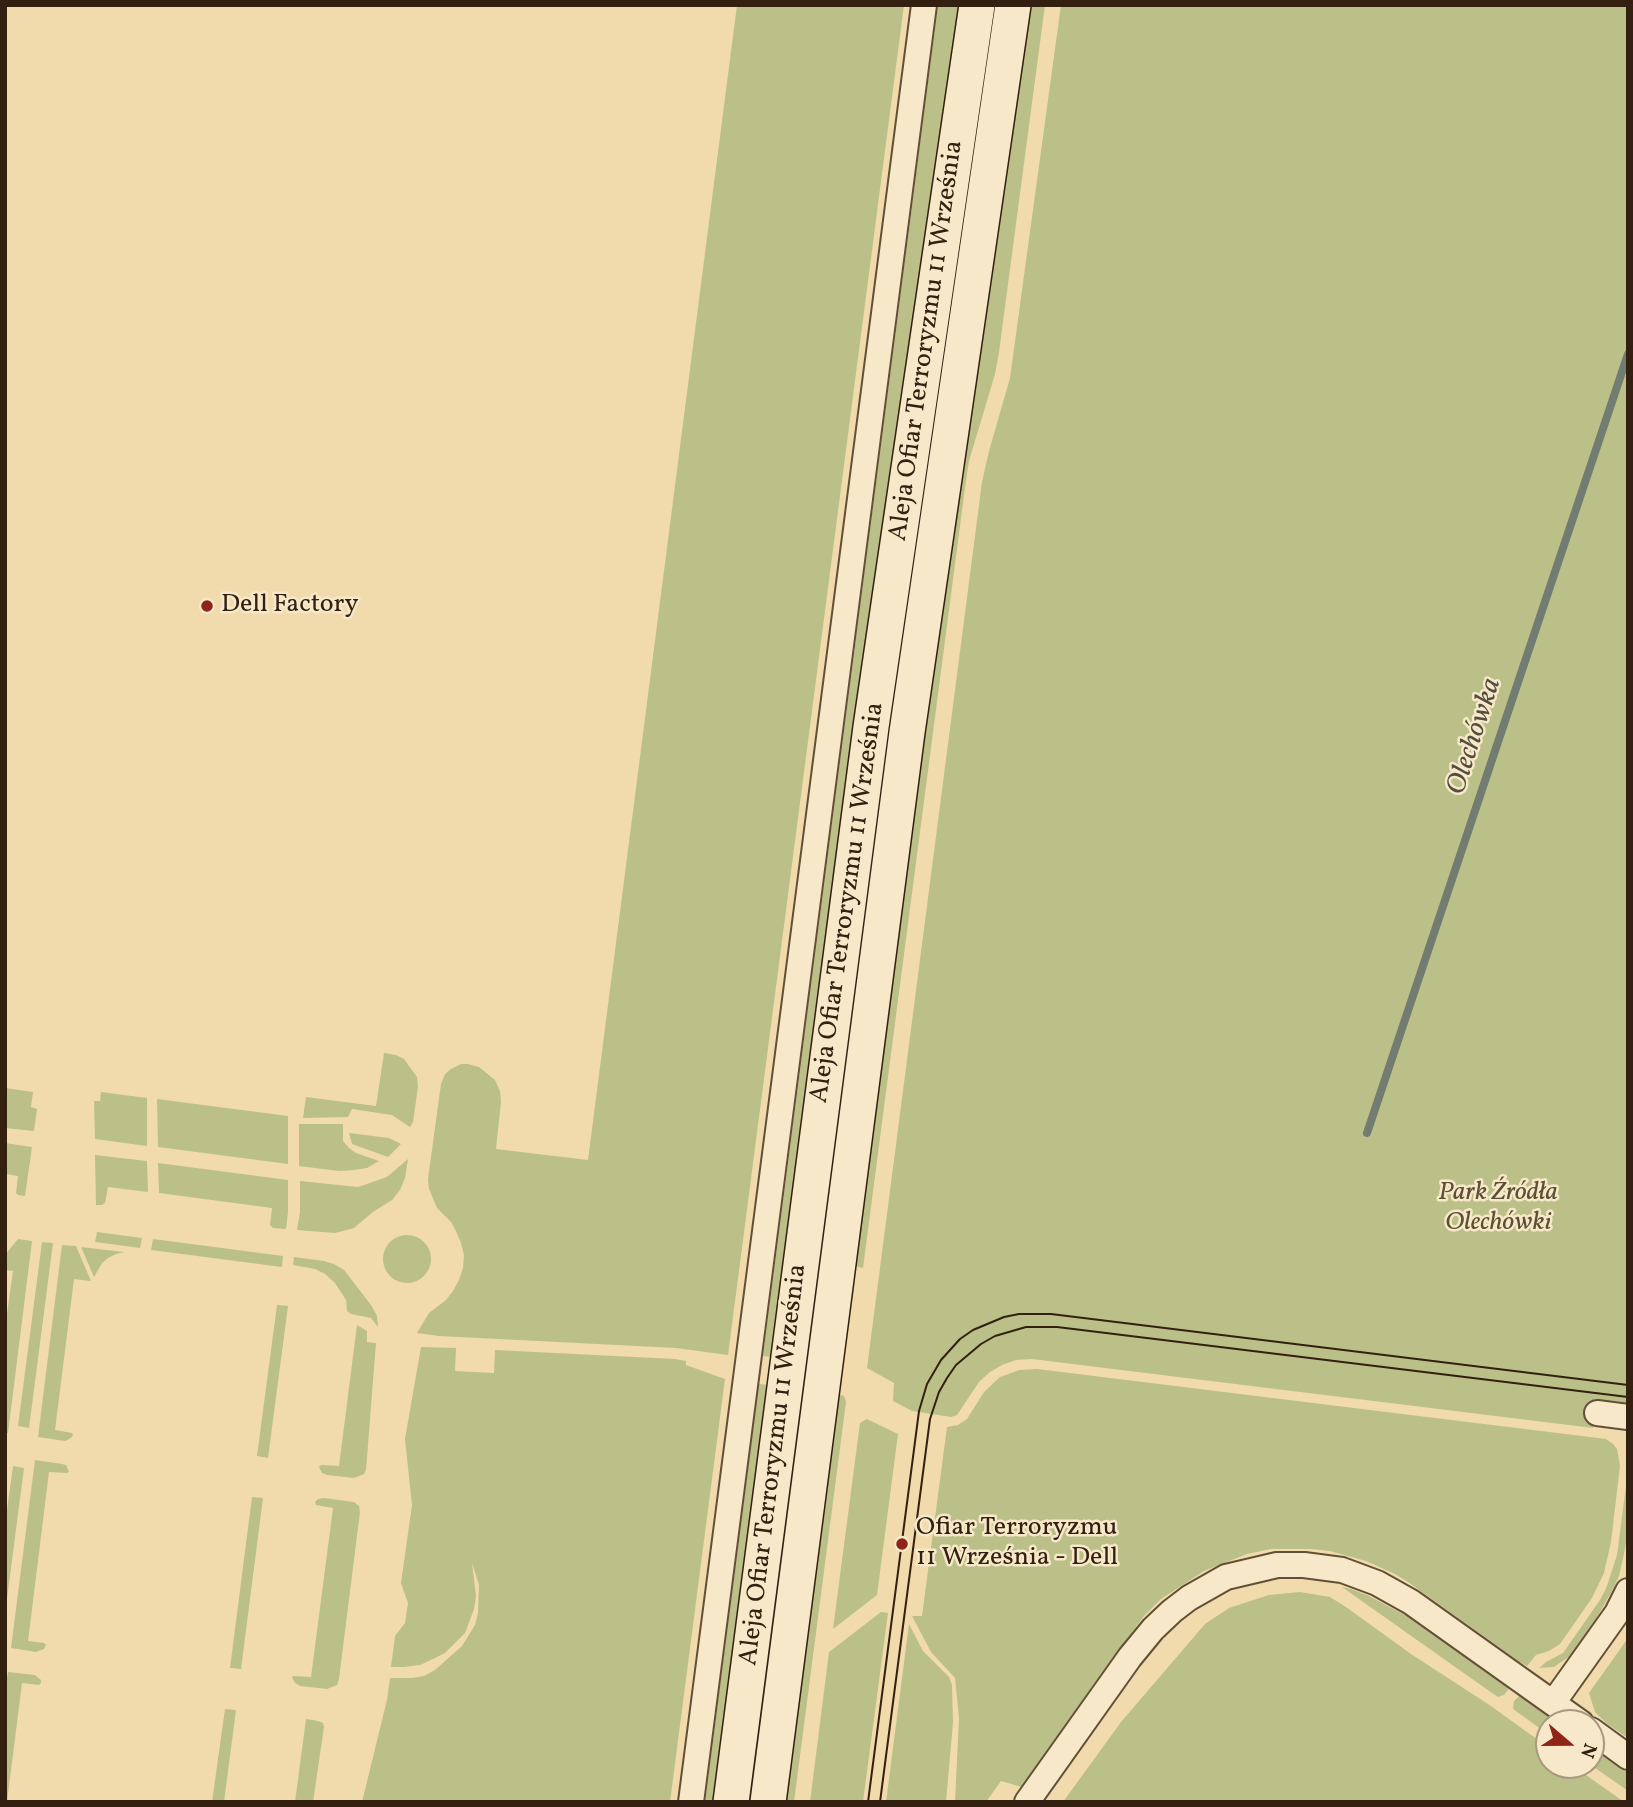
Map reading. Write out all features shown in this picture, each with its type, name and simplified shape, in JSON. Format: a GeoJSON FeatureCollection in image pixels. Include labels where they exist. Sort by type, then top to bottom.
{"type":"FeatureCollection","features":[{"type":"Feature","properties":{"kind":"street"},"geometry":{"type":"LineString","coordinates":[[691,1802],[924,5]]}},
{"type":"Feature","properties":{"kind":"street","name":"Aleja Ofiar Terroryzmu 11 Września"},"geometry":{"type":"LineString","coordinates":[[731,1802],[871,727],[977,5]]}},
{"type":"Feature","properties":{"kind":"street","name":"Aleja Ofiar Terroryzmu 11 Września"},"geometry":{"type":"LineString","coordinates":[[768,1802],[905,746],[1013,5]]}},
{"type":"Feature","properties":{"kind":"street"},"geometry":{"type":"LineString","coordinates":[[1597,1413],[1628,1417]]}},
{"type":"Feature","properties":{"kind":"street"},"geometry":{"type":"LineString","coordinates":[[1027,1802],[1130,1657],[1171,1611],[1226,1577],[1277,1565],[1342,1570],[1377,1583],[1412,1602],[1561,1709]]}},
{"type":"Feature","properties":{"kind":"street"},"geometry":{"type":"LineString","coordinates":[[1553,1703],[1617,1613],[1628,1591]]}},
{"type":"Feature","properties":{"kind":"street"},"geometry":{"type":"LineString","coordinates":[[1605,1740],[1628,1757]]}},
{"type":"Feature","properties":{"kind":"green space"},"geometry":{"type":"Polygon","coordinates":[[[737,5],[904,5],[728,1355],[676,1348],[417,1333],[429,1313],[453,1291],[463,1268],[461,1243],[451,1222],[437,1208],[428,1179],[441,1084],[445,1074],[461,1064],[468,1064],[479,1067],[495,1080],[501,1102],[496,1149],[588,1160],[737,5]]]}},
{"type":"Feature","properties":{"kind":"green space"},"geometry":{"type":"Polygon","coordinates":[[[938,5],[961,5],[771,1357],[763,1356],[938,5]]]}},
{"type":"Feature","properties":{"kind":"green space"},"geometry":{"type":"Polygon","coordinates":[[[1030,5],[1045,5],[999,352],[966,480],[863,1268],[854,1266],[923,734],[1030,5]]]}},
{"type":"Feature","properties":{"kind":"green space","name":"Park Źródła Olechówki"},"geometry":{"type":"Polygon","coordinates":[[[1061,5],[1628,5],[1628,1405],[1597,1401],[1593,1428],[1032,1359],[1016,1360],[990,1372],[979,1382],[957,1415],[951,1417],[912,1411],[893,1401],[894,1383],[867,1368],[982,482],[1010,378],[1061,5]]]}},
{"type":"Feature","properties":{"kind":"green space"},"geometry":{"type":"Polygon","coordinates":[[[384,1053],[404,1059],[417,1077],[418,1087],[410,1127],[392,1115],[352,1109],[348,1117],[303,1118],[306,1097],[376,1106],[384,1053]]]}},
{"type":"Feature","properties":{"kind":"green space"},"geometry":{"type":"Polygon","coordinates":[[[5,1088],[33,1092],[31,1107],[37,1109],[34,1131],[5,1128],[5,1088]]]}},
{"type":"Feature","properties":{"kind":"green space"},"geometry":{"type":"Polygon","coordinates":[[[101,1092],[147,1098],[147,1146],[95,1139],[94,1101],[100,1101],[101,1092]]]}},
{"type":"Feature","properties":{"kind":"green space"},"geometry":{"type":"Polygon","coordinates":[[[157,1099],[288,1116],[288,1164],[158,1147],[157,1099]]]}},
{"type":"Feature","properties":{"kind":"green space"},"geometry":{"type":"Polygon","coordinates":[[[299,1124],[343,1124],[343,1141],[349,1148],[379,1161],[367,1168],[339,1171],[299,1166],[299,1124]]]}},
{"type":"Feature","properties":{"kind":"green space"},"geometry":{"type":"Polygon","coordinates":[[[349,1133],[389,1138],[401,1144],[388,1157],[352,1144],[349,1133]]]}},
{"type":"Feature","properties":{"kind":"green space"},"geometry":{"type":"Polygon","coordinates":[[[5,1143],[32,1147],[25,1196],[16,1193],[18,1176],[5,1174],[5,1143]]]}},
{"type":"Feature","properties":{"kind":"green space"},"geometry":{"type":"Polygon","coordinates":[[[95,1155],[147,1161],[148,1192],[108,1187],[105,1203],[96,1205],[95,1155]]]}},
{"type":"Feature","properties":{"kind":"green space"},"geometry":{"type":"Polygon","coordinates":[[[408,1159],[400,1190],[392,1200],[354,1228],[335,1233],[297,1230],[300,1181],[358,1187],[387,1177],[408,1159]]]}},
{"type":"Feature","properties":{"kind":"green space"},"geometry":{"type":"Polygon","coordinates":[[[158,1163],[288,1180],[286,1229],[273,1228],[270,1225],[272,1208],[159,1193],[158,1163]]]}},
{"type":"Feature","properties":{"kind":"green space"},"geometry":{"type":"Polygon","coordinates":[[[97,1232],[142,1238],[140,1248],[95,1242],[97,1232]]]}},
{"type":"Feature","properties":{"kind":"green space"},"geometry":{"type":"Polygon","coordinates":[[[407,1235],[424,1242],[431,1259],[424,1276],[407,1283],[390,1276],[383,1259],[390,1242],[407,1235]]]}},
{"type":"Feature","properties":{"kind":"green space"},"geometry":{"type":"Polygon","coordinates":[[[18,1239],[32,1241],[8,1433],[5,1433],[5,1328],[13,1271],[5,1270],[5,1255],[18,1239]]]}},
{"type":"Feature","properties":{"kind":"green space"},"geometry":{"type":"Polygon","coordinates":[[[153,1239],[283,1256],[282,1267],[151,1250],[153,1239]]]}},
{"type":"Feature","properties":{"kind":"green space"},"geometry":{"type":"Polygon","coordinates":[[[42,1242],[53,1243],[29,1428],[18,1426],[42,1242]]]}},
{"type":"Feature","properties":{"kind":"green space"},"geometry":{"type":"Polygon","coordinates":[[[62,1245],[76,1246],[91,1281],[74,1279],[55,1430],[72,1433],[71,1438],[65,1441],[38,1437],[62,1245]]]}},
{"type":"Feature","properties":{"kind":"green space"},"geometry":{"type":"Polygon","coordinates":[[[81,1247],[124,1252],[102,1263],[94,1277],[81,1247]]]}},
{"type":"Feature","properties":{"kind":"green space"},"geometry":{"type":"Polygon","coordinates":[[[294,1257],[324,1261],[344,1270],[371,1305],[377,1316],[378,1327],[371,1318],[347,1311],[346,1300],[335,1283],[315,1269],[293,1265],[294,1257]]]}},
{"type":"Feature","properties":{"kind":"green space"},"geometry":{"type":"Polygon","coordinates":[[[277,1305],[288,1306],[268,1458],[257,1456],[277,1305]]]}},
{"type":"Feature","properties":{"kind":"green space"},"geometry":{"type":"Polygon","coordinates":[[[357,1325],[367,1331],[367,1342],[376,1343],[366,1470],[364,1474],[354,1478],[327,1475],[322,1473],[319,1467],[339,1466],[357,1325]]]}},
{"type":"Feature","properties":{"kind":"green space"},"geometry":{"type":"Polygon","coordinates":[[[421,1347],[456,1348],[455,1371],[494,1373],[495,1350],[675,1359],[686,1361],[686,1365],[725,1379],[670,1802],[362,1802],[390,1678],[424,1676],[435,1670],[462,1646],[475,1625],[478,1613],[479,1585],[472,1563],[476,1596],[465,1633],[445,1653],[420,1665],[391,1667],[395,1636],[405,1623],[408,1603],[401,1583],[412,1505],[405,1439],[421,1347]]]}},
{"type":"Feature","properties":{"kind":"green space"},"geometry":{"type":"Polygon","coordinates":[[[1037,1369],[1606,1439],[1617,1449],[1620,1466],[1611,1542],[1604,1573],[1592,1598],[1560,1644],[1536,1655],[1527,1666],[1408,1582],[1366,1561],[1311,1549],[1271,1549],[1247,1554],[1204,1571],[1161,1599],[1144,1616],[1022,1787],[1001,1781],[986,1802],[955,1802],[959,1718],[955,1678],[931,1652],[912,1616],[922,1616],[947,1427],[958,1425],[967,1419],[984,1392],[1000,1377],[1019,1370],[1037,1369]]]}},
{"type":"Feature","properties":{"kind":"green space"},"geometry":{"type":"Polygon","coordinates":[[[759,1384],[771,1385],[716,1802],[705,1802],[759,1384]]]}},
{"type":"Feature","properties":{"kind":"green space"},"geometry":{"type":"Polygon","coordinates":[[[799,1389],[808,1390],[754,1802],[745,1802],[799,1389]]]}},
{"type":"Feature","properties":{"kind":"green space"},"geometry":{"type":"Polygon","coordinates":[[[837,1394],[844,1396],[846,1402],[794,1802],[784,1802],[837,1394]]]}},
{"type":"Feature","properties":{"kind":"green space"},"geometry":{"type":"Polygon","coordinates":[[[867,1419],[898,1434],[877,1595],[833,1629],[860,1423],[867,1419]]]}},
{"type":"Feature","properties":{"kind":"green space"},"geometry":{"type":"Polygon","coordinates":[[[35,1460],[66,1465],[69,1472],[49,1472],[28,1641],[46,1645],[44,1649],[36,1652],[11,1648],[35,1460]]]}},
{"type":"Feature","properties":{"kind":"green space"},"geometry":{"type":"Polygon","coordinates":[[[13,1466],[24,1468],[5,1614],[5,1525],[13,1466]]]}},
{"type":"Feature","properties":{"kind":"green space"},"geometry":{"type":"Polygon","coordinates":[[[1628,1471],[1628,1529],[1619,1576],[1589,1631],[1570,1656],[1554,1667],[1539,1668],[1563,1653],[1607,1586],[1617,1555],[1628,1471]]]}},
{"type":"Feature","properties":{"kind":"green space"},"geometry":{"type":"Polygon","coordinates":[[[252,1497],[263,1498],[241,1669],[230,1668],[252,1497]]]}},
{"type":"Feature","properties":{"kind":"green space"},"geometry":{"type":"Polygon","coordinates":[[[318,1499],[354,1502],[359,1506],[360,1512],[339,1679],[337,1685],[327,1689],[300,1686],[292,1677],[311,1677],[333,1508],[316,1505],[318,1499]]]}},
{"type":"Feature","properties":{"kind":"green space"},"geometry":{"type":"Polygon","coordinates":[[[1342,1587],[1369,1596],[1418,1622],[1509,1688],[1504,1695],[1498,1697],[1342,1587]]]}},
{"type":"Feature","properties":{"kind":"green space"},"geometry":{"type":"Polygon","coordinates":[[[1300,1592],[1330,1597],[1535,1738],[1535,1779],[1592,1779],[1624,1802],[1063,1802],[1121,1722],[1205,1624],[1229,1608],[1269,1595],[1300,1592]]]}},
{"type":"Feature","properties":{"kind":"green space"},"geometry":{"type":"Polygon","coordinates":[[[881,1612],[888,1613],[863,1802],[810,1802],[829,1652],[881,1612]]]}},
{"type":"Feature","properties":{"kind":"green space"},"geometry":{"type":"Polygon","coordinates":[[[909,1624],[923,1651],[949,1677],[952,1685],[953,1722],[946,1802],[886,1802],[909,1624]]]}},
{"type":"Feature","properties":{"kind":"green space"},"geometry":{"type":"Polygon","coordinates":[[[1628,1638],[1628,1738],[1605,1722],[1605,1709],[1594,1709],[1589,1693],[1628,1638]]]}},
{"type":"Feature","properties":{"kind":"green space"},"geometry":{"type":"Polygon","coordinates":[[[8,1672],[35,1675],[41,1683],[22,1683],[5,1802],[5,1689],[8,1672]]]}},
{"type":"Feature","properties":{"kind":"green space"},"geometry":{"type":"Polygon","coordinates":[[[1522,1696],[1540,1709],[1535,1709],[1535,1725],[1513,1709],[1514,1701],[1522,1696]]]}},
{"type":"Feature","properties":{"kind":"green space"},"geometry":{"type":"Polygon","coordinates":[[[225,1709],[236,1710],[224,1802],[212,1802],[225,1709]]]}},
{"type":"Feature","properties":{"kind":"green space"},"geometry":{"type":"Polygon","coordinates":[[[306,1719],[323,1723],[324,1727],[313,1802],[295,1802],[306,1719]]]}},
{"type":"Feature","properties":{"kind":"green space"},"geometry":{"type":"Polygon","coordinates":[[[1605,1755],[1628,1771],[1628,1791],[1605,1775],[1605,1755]]]}},
{"type":"Feature","properties":{"kind":"waterway","name":"Olechówka"},"geometry":{"type":"LineString","coordinates":[[1367,1133],[1628,354]]}},
{"type":"Feature","properties":{"kind":"tram line"},"geometry":{"type":"LineString","coordinates":[[868,1802],[919,1411],[927,1384],[941,1360],[960,1339],[973,1330],[1004,1317],[1051,1314],[1628,1385]]}},
{"type":"Feature","properties":{"kind":"tram line"},"geometry":{"type":"LineString","coordinates":[[880,1802],[930,1419],[939,1392],[956,1365],[995,1336],[1026,1327],[1057,1327],[1628,1397]]}},
{"type":"Feature","properties":{"kind":"place","name":"Dell Factory"},"geometry":{"type":"Point","coordinates":[207,606]}},
{"type":"Feature","properties":{"kind":"place","name":"Ofiar Terroryzmu 11 Września - Dell"},"geometry":{"type":"Point","coordinates":[902,1544]}}]}
